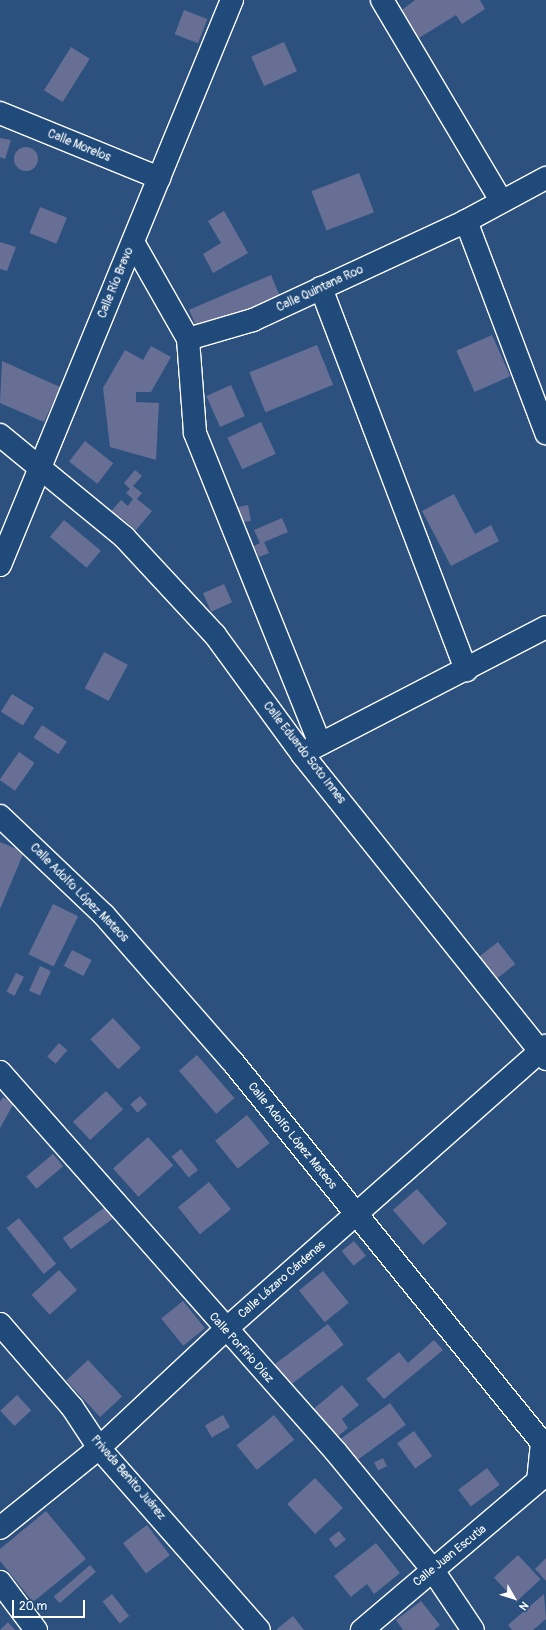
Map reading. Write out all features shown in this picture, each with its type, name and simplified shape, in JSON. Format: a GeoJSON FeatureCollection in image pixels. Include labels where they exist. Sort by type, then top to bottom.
{"type":"FeatureCollection","features":[{"type":"Feature","properties":{"kind":"street","name":"Calle Río Bravo"},"geometry":{"type":"LineString","coordinates":[[0,565],[232,0]]}},
{"type":"Feature","properties":{"kind":"street"},"geometry":{"type":"LineString","coordinates":[[382,0],[500,200]]}},
{"type":"Feature","properties":{"kind":"street","name":"Calle Morelos"},"geometry":{"type":"LineString","coordinates":[[0,113],[159,178]]}},
{"type":"Feature","properties":{"kind":"street","name":"Calle Quintana Roo"},"geometry":{"type":"LineString","coordinates":[[188,339],[253,320],[466,221],[500,200],[546,178]]}},
{"type":"Feature","properties":{"kind":"street"},"geometry":{"type":"LineString","coordinates":[[466,221],[546,433]]}},
{"type":"Feature","properties":{"kind":"street"},"geometry":{"type":"LineString","coordinates":[[133,242],[188,339],[195,433],[310,748],[546,628]]}},
{"type":"Feature","properties":{"kind":"street"},"geometry":{"type":"LineString","coordinates":[[321,288],[466,670]]}},
{"type":"Feature","properties":{"kind":"street","name":"Calle Eduardo Soto Innes"},"geometry":{"type":"LineString","coordinates":[[0,435],[41,466],[124,537],[215,635],[310,748],[544,1052]]}},
{"type":"Feature","properties":{"kind":"street","name":"Calle Adolfo López Mateos"},"geometry":{"type":"LineString","coordinates":[[0,816],[104,915],[232,1062],[356,1215],[460,1347],[542,1443],[538,1481]]}},
{"type":"Feature","properties":{"kind":"street","name":"Calle Lázaro Cárdenas"},"geometry":{"type":"LineString","coordinates":[[0,1528],[99,1448],[225,1330],[544,1052]]}},
{"type":"Feature","properties":{"kind":"street","name":"Calle Porfirio Díaz"},"geometry":{"type":"LineString","coordinates":[[0,1072],[85,1165],[225,1330],[336,1452],[432,1570],[473,1630]]}},
{"type":"Feature","properties":{"kind":"street","name":"Privada Benito Juárez"},"geometry":{"type":"LineString","coordinates":[[0,1324],[72,1406],[99,1448],[259,1630]]}},
{"type":"Feature","properties":{"kind":"street","name":"Calle Juan Escutia"},"geometry":{"type":"LineString","coordinates":[[362,1630],[538,1481]]}},
{"type":"Feature","properties":{"kind":"street"},"geometry":{"type":"LineString","coordinates":[[0,1582],[36,1630]]}},
{"type":"Feature","properties":{"kind":"building"},"geometry":{"type":"Polygon","coordinates":[[[415,0],[480,0],[485,9],[462,24],[456,15],[411,43],[394,16],[415,0]]]}},
{"type":"Feature","properties":{"kind":"building"},"geometry":{"type":"Polygon","coordinates":[[[184,10],[207,19],[198,43],[175,34],[184,10]]]}},
{"type":"Feature","properties":{"kind":"building"},"geometry":{"type":"Polygon","coordinates":[[[284,42],[297,71],[264,86],[251,57],[284,42]]]}},
{"type":"Feature","properties":{"kind":"building"},"geometry":{"type":"Polygon","coordinates":[[[71,47],[90,59],[63,102],[44,90],[71,47]]]}},
{"type":"Feature","properties":{"kind":"building"},"geometry":{"type":"Polygon","coordinates":[[[0,138],[11,140],[5,159],[0,157],[0,138]]]}},
{"type":"Feature","properties":{"kind":"building"},"geometry":{"type":"Polygon","coordinates":[[[26,147],[34,151],[38,159],[34,167],[26,171],[18,167],[14,159],[18,151],[26,147]]]}},
{"type":"Feature","properties":{"kind":"building"},"geometry":{"type":"Polygon","coordinates":[[[359,173],[374,212],[326,230],[311,191],[359,173]]]}},
{"type":"Feature","properties":{"kind":"building"},"geometry":{"type":"Polygon","coordinates":[[[40,207],[67,218],[56,244],[30,233],[40,207]]]}},
{"type":"Feature","properties":{"kind":"building"},"geometry":{"type":"Polygon","coordinates":[[[224,211],[248,253],[213,273],[203,254],[221,243],[208,221],[224,211]]]}},
{"type":"Feature","properties":{"kind":"building"},"geometry":{"type":"Polygon","coordinates":[[[0,242],[16,247],[7,271],[0,269],[0,242]]]}},
{"type":"Feature","properties":{"kind":"building"},"geometry":{"type":"Polygon","coordinates":[[[271,275],[280,296],[198,331],[189,310],[271,275]]]}},
{"type":"Feature","properties":{"kind":"building"},"geometry":{"type":"Polygon","coordinates":[[[492,335],[510,376],[475,392],[456,351],[492,335]]]}},
{"type":"Feature","properties":{"kind":"building"},"geometry":{"type":"Polygon","coordinates":[[[317,345],[333,385],[265,412],[249,372],[317,345]]]}},
{"type":"Feature","properties":{"kind":"building"},"geometry":{"type":"Polygon","coordinates":[[[151,346],[171,357],[151,392],[136,392],[136,402],[159,403],[156,460],[110,447],[103,388],[125,350],[143,360],[151,346]]]}},
{"type":"Feature","properties":{"kind":"building"},"geometry":{"type":"Polygon","coordinates":[[[2,361],[60,387],[44,422],[0,403],[2,361]]]}},
{"type":"Feature","properties":{"kind":"building"},"geometry":{"type":"Polygon","coordinates":[[[231,385],[245,416],[220,427],[206,396],[231,385]]]}},
{"type":"Feature","properties":{"kind":"building"},"geometry":{"type":"Polygon","coordinates":[[[261,422],[276,454],[242,469],[227,438],[261,422]]]}},
{"type":"Feature","properties":{"kind":"building"},"geometry":{"type":"Polygon","coordinates":[[[85,441],[113,463],[97,484],[69,461],[85,441]]]}},
{"type":"Feature","properties":{"kind":"building"},"geometry":{"type":"Polygon","coordinates":[[[135,470],[142,476],[133,486],[142,493],[137,499],[152,511],[136,530],[119,516],[115,521],[108,515],[121,500],[128,506],[133,499],[126,493],[130,489],[124,483],[135,470]]]}},
{"type":"Feature","properties":{"kind":"building"},"geometry":{"type":"Polygon","coordinates":[[[454,494],[475,534],[491,525],[499,541],[451,566],[422,511],[454,494]]]}},
{"type":"Feature","properties":{"kind":"building"},"geometry":{"type":"Polygon","coordinates":[[[248,505],[251,521],[232,524],[229,509],[248,505]]]}},
{"type":"Feature","properties":{"kind":"building"},"geometry":{"type":"Polygon","coordinates":[[[282,518],[288,532],[264,542],[269,553],[259,557],[254,546],[260,543],[254,530],[282,518]]]}},
{"type":"Feature","properties":{"kind":"building"},"geometry":{"type":"Polygon","coordinates":[[[64,520],[101,551],[87,568],[50,537],[64,520]]]}},
{"type":"Feature","properties":{"kind":"building"},"geometry":{"type":"Polygon","coordinates":[[[224,584],[232,602],[211,612],[203,593],[224,584]]]}},
{"type":"Feature","properties":{"kind":"building"},"geometry":{"type":"Polygon","coordinates":[[[104,652],[128,665],[109,701],[85,688],[104,652]]]}},
{"type":"Feature","properties":{"kind":"building"},"geometry":{"type":"Polygon","coordinates":[[[12,694],[34,708],[23,726],[1,712],[12,694]]]}},
{"type":"Feature","properties":{"kind":"building"},"geometry":{"type":"Polygon","coordinates":[[[42,725],[67,742],[58,754],[34,737],[42,725]]]}},
{"type":"Feature","properties":{"kind":"building"},"geometry":{"type":"Polygon","coordinates":[[[19,752],[35,763],[15,791],[0,779],[19,752]]]}},
{"type":"Feature","properties":{"kind":"building"},"geometry":{"type":"Polygon","coordinates":[[[0,842],[24,852],[0,909],[0,842]]]}},
{"type":"Feature","properties":{"kind":"building"},"geometry":{"type":"Polygon","coordinates":[[[53,904],[78,916],[54,967],[28,954],[53,904]]]}},
{"type":"Feature","properties":{"kind":"building"},"geometry":{"type":"Polygon","coordinates":[[[498,942],[515,964],[492,982],[475,960],[498,942]]]}},
{"type":"Feature","properties":{"kind":"building"},"geometry":{"type":"Polygon","coordinates":[[[72,950],[92,960],[83,976],[64,966],[72,950]]]}},
{"type":"Feature","properties":{"kind":"building"},"geometry":{"type":"Polygon","coordinates":[[[40,966],[51,971],[40,996],[29,991],[40,966]]]}},
{"type":"Feature","properties":{"kind":"building"},"geometry":{"type":"Polygon","coordinates":[[[16,973],[24,977],[14,996],[6,992],[16,973]]]}},
{"type":"Feature","properties":{"kind":"building"},"geometry":{"type":"Polygon","coordinates":[[[113,1018],[141,1048],[118,1069],[90,1039],[113,1018]]]}},
{"type":"Feature","properties":{"kind":"building"},"geometry":{"type":"Polygon","coordinates":[[[59,1043],[67,1050],[55,1064],[47,1057],[59,1043]]]}},
{"type":"Feature","properties":{"kind":"building"},"geometry":{"type":"Polygon","coordinates":[[[197,1055],[234,1098],[216,1114],[179,1071],[197,1055]]]}},
{"type":"Feature","properties":{"kind":"building"},"geometry":{"type":"Polygon","coordinates":[[[106,1091],[123,1109],[90,1140],[73,1122],[106,1091]]]}},
{"type":"Feature","properties":{"kind":"building"},"geometry":{"type":"Polygon","coordinates":[[[140,1096],[147,1104],[137,1113],[130,1105],[140,1096]]]}},
{"type":"Feature","properties":{"kind":"building"},"geometry":{"type":"Polygon","coordinates":[[[3,1097],[14,1103],[0,1128],[0,1102],[3,1097]]]}},
{"type":"Feature","properties":{"kind":"building"},"geometry":{"type":"Polygon","coordinates":[[[247,1115],[270,1143],[238,1169],[215,1141],[247,1115]]]}},
{"type":"Feature","properties":{"kind":"building"},"geometry":{"type":"Polygon","coordinates":[[[148,1137],[173,1165],[138,1197],[113,1168],[148,1137]]]}},
{"type":"Feature","properties":{"kind":"building"},"geometry":{"type":"Polygon","coordinates":[[[181,1149],[198,1170],[189,1178],[172,1157],[181,1149]]]}},
{"type":"Feature","properties":{"kind":"building"},"geometry":{"type":"Polygon","coordinates":[[[53,1154],[63,1166],[36,1189],[26,1176],[53,1154]]]}},
{"type":"Feature","properties":{"kind":"building"},"geometry":{"type":"Polygon","coordinates":[[[209,1182],[231,1209],[200,1234],[178,1207],[209,1182]]]}},
{"type":"Feature","properties":{"kind":"building"},"geometry":{"type":"Polygon","coordinates":[[[417,1189],[447,1224],[423,1245],[393,1210],[417,1189]]]}},
{"type":"Feature","properties":{"kind":"building"},"geometry":{"type":"Polygon","coordinates":[[[108,1205],[116,1216],[71,1249],[63,1238],[108,1205]]]}},
{"type":"Feature","properties":{"kind":"building"},"geometry":{"type":"Polygon","coordinates":[[[19,1218],[56,1264],[44,1274],[7,1228],[19,1218]]]}},
{"type":"Feature","properties":{"kind":"building"},"geometry":{"type":"Polygon","coordinates":[[[354,1241],[366,1256],[354,1266],[342,1251],[354,1241]]]}},
{"type":"Feature","properties":{"kind":"building"},"geometry":{"type":"Polygon","coordinates":[[[59,1270],[77,1290],[50,1315],[32,1295],[59,1270]]]}},
{"type":"Feature","properties":{"kind":"building"},"geometry":{"type":"Polygon","coordinates":[[[323,1271],[349,1303],[325,1322],[299,1291],[323,1271]]]}},
{"type":"Feature","properties":{"kind":"building"},"geometry":{"type":"Polygon","coordinates":[[[183,1301],[205,1328],[183,1346],[161,1319],[183,1301]]]}},
{"type":"Feature","properties":{"kind":"building"},"geometry":{"type":"Polygon","coordinates":[[[328,1324],[344,1345],[289,1386],[274,1365],[328,1324]]]}},
{"type":"Feature","properties":{"kind":"building"},"geometry":{"type":"Polygon","coordinates":[[[434,1340],[443,1350],[384,1399],[366,1379],[399,1352],[408,1363],[434,1340]]]}},
{"type":"Feature","properties":{"kind":"building"},"geometry":{"type":"Polygon","coordinates":[[[88,1360],[122,1397],[100,1417],[66,1380],[88,1360]]]}},
{"type":"Feature","properties":{"kind":"building"},"geometry":{"type":"Polygon","coordinates":[[[342,1385],[359,1405],[342,1419],[348,1428],[333,1440],[310,1412],[342,1385]]]}},
{"type":"Feature","properties":{"kind":"building"},"geometry":{"type":"Polygon","coordinates":[[[17,1395],[31,1410],[15,1426],[0,1411],[17,1395]]]}},
{"type":"Feature","properties":{"kind":"building"},"geometry":{"type":"Polygon","coordinates":[[[390,1403],[406,1425],[355,1462],[339,1440],[390,1403]]]}},
{"type":"Feature","properties":{"kind":"building"},"geometry":{"type":"Polygon","coordinates":[[[223,1415],[230,1427],[212,1438],[205,1426],[223,1415]]]}},
{"type":"Feature","properties":{"kind":"building"},"geometry":{"type":"Polygon","coordinates":[[[274,1415],[294,1440],[257,1470],[237,1445],[274,1415]]]}},
{"type":"Feature","properties":{"kind":"building"},"geometry":{"type":"Polygon","coordinates":[[[414,1431],[432,1456],[415,1468],[397,1443],[414,1431]]]}},
{"type":"Feature","properties":{"kind":"building"},"geometry":{"type":"Polygon","coordinates":[[[383,1458],[387,1466],[378,1471],[374,1463],[383,1458]]]}},
{"type":"Feature","properties":{"kind":"building"},"geometry":{"type":"Polygon","coordinates":[[[487,1468],[500,1485],[471,1506],[458,1490],[487,1468]]]}},
{"type":"Feature","properties":{"kind":"building"},"geometry":{"type":"Polygon","coordinates":[[[315,1478],[343,1508],[315,1534],[287,1504],[315,1478]]]}},
{"type":"Feature","properties":{"kind":"building"},"geometry":{"type":"Polygon","coordinates":[[[46,1511],[86,1559],[33,1602],[0,1561],[0,1549],[46,1511]]]}},
{"type":"Feature","properties":{"kind":"building"},"geometry":{"type":"Polygon","coordinates":[[[147,1525],[170,1555],[146,1573],[123,1543],[147,1525]]]}},
{"type":"Feature","properties":{"kind":"building"},"geometry":{"type":"Polygon","coordinates":[[[339,1531],[346,1540],[336,1548],[329,1539],[339,1531]]]}},
{"type":"Feature","properties":{"kind":"building"},"geometry":{"type":"Polygon","coordinates":[[[376,1543],[400,1573],[374,1594],[367,1584],[351,1597],[334,1576],[376,1543]]]}},
{"type":"Feature","properties":{"kind":"building"},"geometry":{"type":"Polygon","coordinates":[[[518,1555],[541,1579],[516,1602],[494,1578],[518,1555]]]}},
{"type":"Feature","properties":{"kind":"building"},"geometry":{"type":"Polygon","coordinates":[[[546,1558],[546,1581],[535,1569],[546,1558]]]}},
{"type":"Feature","properties":{"kind":"building"},"geometry":{"type":"Polygon","coordinates":[[[90,1565],[96,1572],[60,1603],[54,1596],[90,1565]]]}},
{"type":"Feature","properties":{"kind":"building"},"geometry":{"type":"Polygon","coordinates":[[[112,1594],[129,1616],[120,1623],[103,1601],[112,1594]]]}},
{"type":"Feature","properties":{"kind":"building"},"geometry":{"type":"Polygon","coordinates":[[[544,1594],[546,1619],[533,1630],[512,1630],[508,1625],[544,1594]]]}},
{"type":"Feature","properties":{"kind":"building"},"geometry":{"type":"Polygon","coordinates":[[[421,1601],[440,1625],[434,1630],[403,1630],[396,1620],[421,1601]]]}},
{"type":"Feature","properties":{"kind":"building"},"geometry":{"type":"Polygon","coordinates":[[[293,1616],[304,1630],[277,1630],[277,1629],[293,1616]]]}},
{"type":"Feature","properties":{"kind":"building"},"geometry":{"type":"Polygon","coordinates":[[[8,1622],[15,1630],[0,1630],[8,1622]]]}}]}
